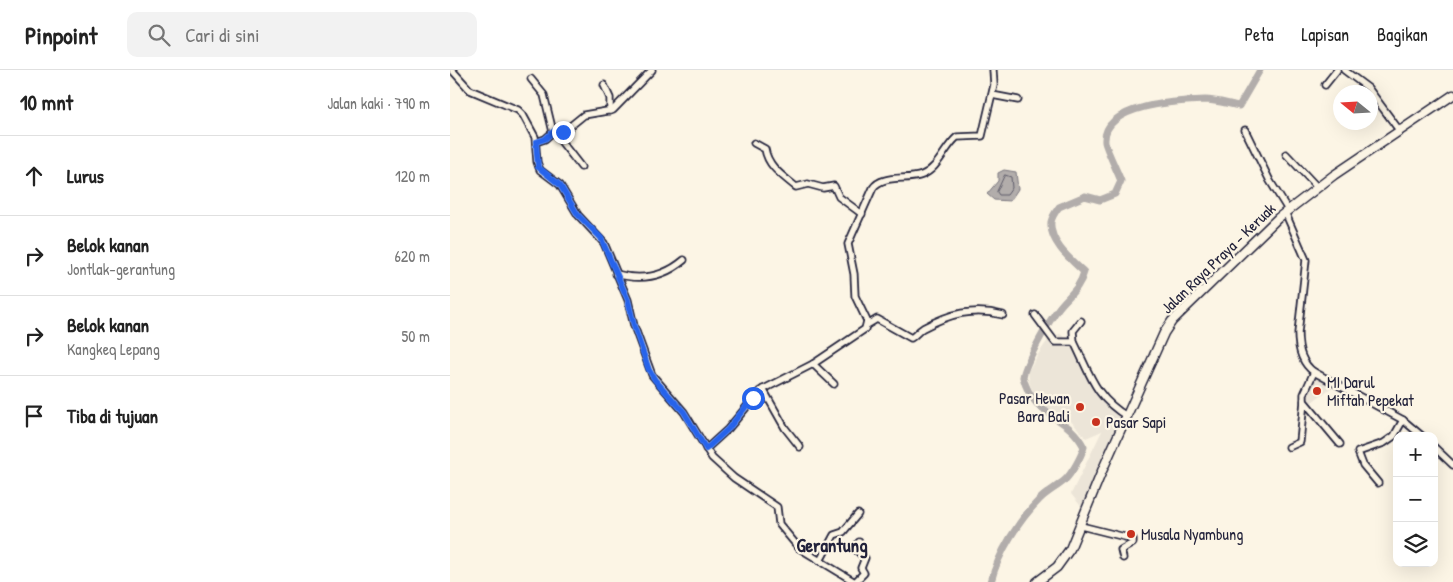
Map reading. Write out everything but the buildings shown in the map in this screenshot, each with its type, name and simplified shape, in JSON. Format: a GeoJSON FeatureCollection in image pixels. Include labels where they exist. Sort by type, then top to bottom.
{"type":"FeatureCollection","features":[{"type":"Feature","properties":{"kind":"main road","name":"Jalan Raya Praya - Keruak"},"geometry":{"type":"LineString","coordinates":[[1037,582],[1057,567],[1070,549],[1102,471],[1128,417],[1164,333],[1172,321],[1259,235],[1287,211],[1399,130],[1453,95]]}},
{"type":"Feature","properties":{"kind":"street"},"geometry":{"type":"LineString","coordinates":[[452,70],[470,90],[518,110],[528,122],[536,142],[537,162],[540,170],[560,185],[578,215],[601,238],[628,300],[634,326],[652,375],[684,412],[706,449],[726,472],[777,507],[779,524],[804,552],[855,582],[864,572],[861,568],[865,558],[855,548],[859,542]]}},
{"type":"Feature","properties":{"kind":"street"},"geometry":{"type":"LineString","coordinates":[[536,142],[556,132],[564,132],[584,115],[610,111],[652,70]]}},
{"type":"Feature","properties":{"kind":"street"},"geometry":{"type":"LineString","coordinates":[[867,324],[855,296],[854,274],[848,246],[873,188],[878,182],[922,175],[936,164],[957,137],[981,137],[992,95],[993,70]]}},
{"type":"Feature","properties":{"kind":"street"},"geometry":{"type":"LineString","coordinates":[[1325,85],[1337,70]]}},
{"type":"Feature","properties":{"kind":"street"},"geometry":{"type":"LineString","coordinates":[[1344,70],[1368,88],[1399,130]]}},
{"type":"Feature","properties":{"kind":"street"},"geometry":{"type":"LineString","coordinates":[[531,79],[544,96],[560,140],[581,167]]}},
{"type":"Feature","properties":{"kind":"street"},"geometry":{"type":"LineString","coordinates":[[604,85],[610,98],[610,111]]}},
{"type":"Feature","properties":{"kind":"street"},"geometry":{"type":"LineString","coordinates":[[992,95],[1018,100]]}},
{"type":"Feature","properties":{"kind":"street"},"geometry":{"type":"LineString","coordinates":[[1244,130],[1287,211],[1306,260],[1306,275],[1300,298],[1298,342],[1304,362],[1314,372],[1404,420],[1418,432]]}},
{"type":"Feature","properties":{"kind":"street"},"geometry":{"type":"LineString","coordinates":[[754,143],[765,149],[774,170],[796,188],[808,184],[822,188],[834,186],[839,196],[862,214]]}},
{"type":"Feature","properties":{"kind":"street"},"geometry":{"type":"LineString","coordinates":[[1286,154],[1318,187]]}},
{"type":"Feature","properties":{"kind":"street"},"geometry":{"type":"LineString","coordinates":[[616,274],[634,278],[655,275],[674,268],[684,260]]}},
{"type":"Feature","properties":{"kind":"street"},"geometry":{"type":"LineString","coordinates":[[706,449],[763,389],[813,364],[862,332],[867,324],[877,319],[911,338],[924,328],[956,313],[987,312],[1003,315]]}},
{"type":"Feature","properties":{"kind":"street"},"geometry":{"type":"LineString","coordinates":[[1035,315],[1055,342],[1074,342]]}},
{"type":"Feature","properties":{"kind":"street"},"geometry":{"type":"LineString","coordinates":[[1081,321],[1073,331],[1074,342],[1100,395],[1110,406],[1128,417]]}},
{"type":"Feature","properties":{"kind":"street"},"geometry":{"type":"LineString","coordinates":[[813,364],[834,384]]}},
{"type":"Feature","properties":{"kind":"street"},"geometry":{"type":"LineString","coordinates":[[1289,448],[1300,442],[1304,394],[1314,372]]}},
{"type":"Feature","properties":{"kind":"street"},"geometry":{"type":"LineString","coordinates":[[763,389],[784,428],[800,447]]}},
{"type":"Feature","properties":{"kind":"street"},"geometry":{"type":"LineString","coordinates":[[1304,401],[1340,444]]}},
{"type":"Feature","properties":{"kind":"street"},"geometry":{"type":"LineString","coordinates":[[1378,483],[1363,465],[1358,452],[1384,443],[1394,436],[1404,420]]}},
{"type":"Feature","properties":{"kind":"street"},"geometry":{"type":"LineString","coordinates":[[1438,451],[1453,465]]}},
{"type":"Feature","properties":{"kind":"street"},"geometry":{"type":"LineString","coordinates":[[820,561],[834,535],[843,532],[858,514]]}},
{"type":"Feature","properties":{"kind":"street"},"geometry":{"type":"LineString","coordinates":[[1081,526],[1133,540],[1133,543],[1121,550],[1123,558]]}},
{"type":"Feature","properties":{"kind":"shaded area","name":"Pasar Sapi"},"geometry":{"type":"Polygon","coordinates":[[[1060,334],[1072,343],[1091,385],[1107,408],[1122,419],[1084,510],[1071,494],[1102,431],[1086,438],[1069,419],[1045,408],[1033,393],[1029,381],[1028,371],[1039,353],[1050,337],[1060,334]]]}},
{"type":"Feature","properties":{"kind":"shaded area","name":"MI Darul Miftah Pepekat"},"geometry":{"type":"Polygon","coordinates":[[[1315,375],[1335,385],[1309,404],[1304,398],[1315,375]]]}},
{"type":"Feature","properties":{"kind":"water"},"geometry":{"type":"Polygon","coordinates":[[[1004,170],[1016,172],[1018,189],[1010,201],[994,200],[987,194],[998,181],[998,173],[1004,170]]]}},
{"type":"Feature","properties":{"kind":"waterway"},"geometry":{"type":"LineString","coordinates":[[991,582],[994,571],[1010,537],[1040,499],[1068,477],[1084,447],[1069,427],[1035,402],[1028,391],[1023,377],[1046,328],[1062,304],[1078,286],[1084,272],[1067,256],[1053,237],[1051,229],[1053,216],[1059,207],[1085,196],[1100,200],[1115,194],[1121,181],[1105,142],[1107,129],[1116,120],[1128,112],[1144,107],[1178,102],[1209,100],[1239,106],[1260,70]]}},
{"type":"Feature","properties":{"kind":"place","name":"MI Darul Miftah Pepekat"},"geometry":{"type":"Point","coordinates":[1317,391]}},
{"type":"Feature","properties":{"kind":"place","name":"Pasar Hewan Bara Bali"},"geometry":{"type":"Point","coordinates":[1080,407]}},
{"type":"Feature","properties":{"kind":"place","name":"Pasar Sapi"},"geometry":{"type":"Point","coordinates":[1096,422]}},
{"type":"Feature","properties":{"kind":"place","name":"Musala Nyambung"},"geometry":{"type":"Point","coordinates":[1131,534]}},
{"type":"Feature","properties":{"kind":"district","name":"Gerantung"},"geometry":{"type":"Point","coordinates":[832,545]}},
{"type":"Feature","properties":{"kind":"route"},"geometry":{"type":"LineString","coordinates":[[563,132],[554,131],[545,139],[536,142],[538,167],[555,179],[571,201],[574,210],[601,238],[628,300],[634,326],[649,370],[655,380],[684,412],[706,449],[728,429],[753,398]]}}]}
